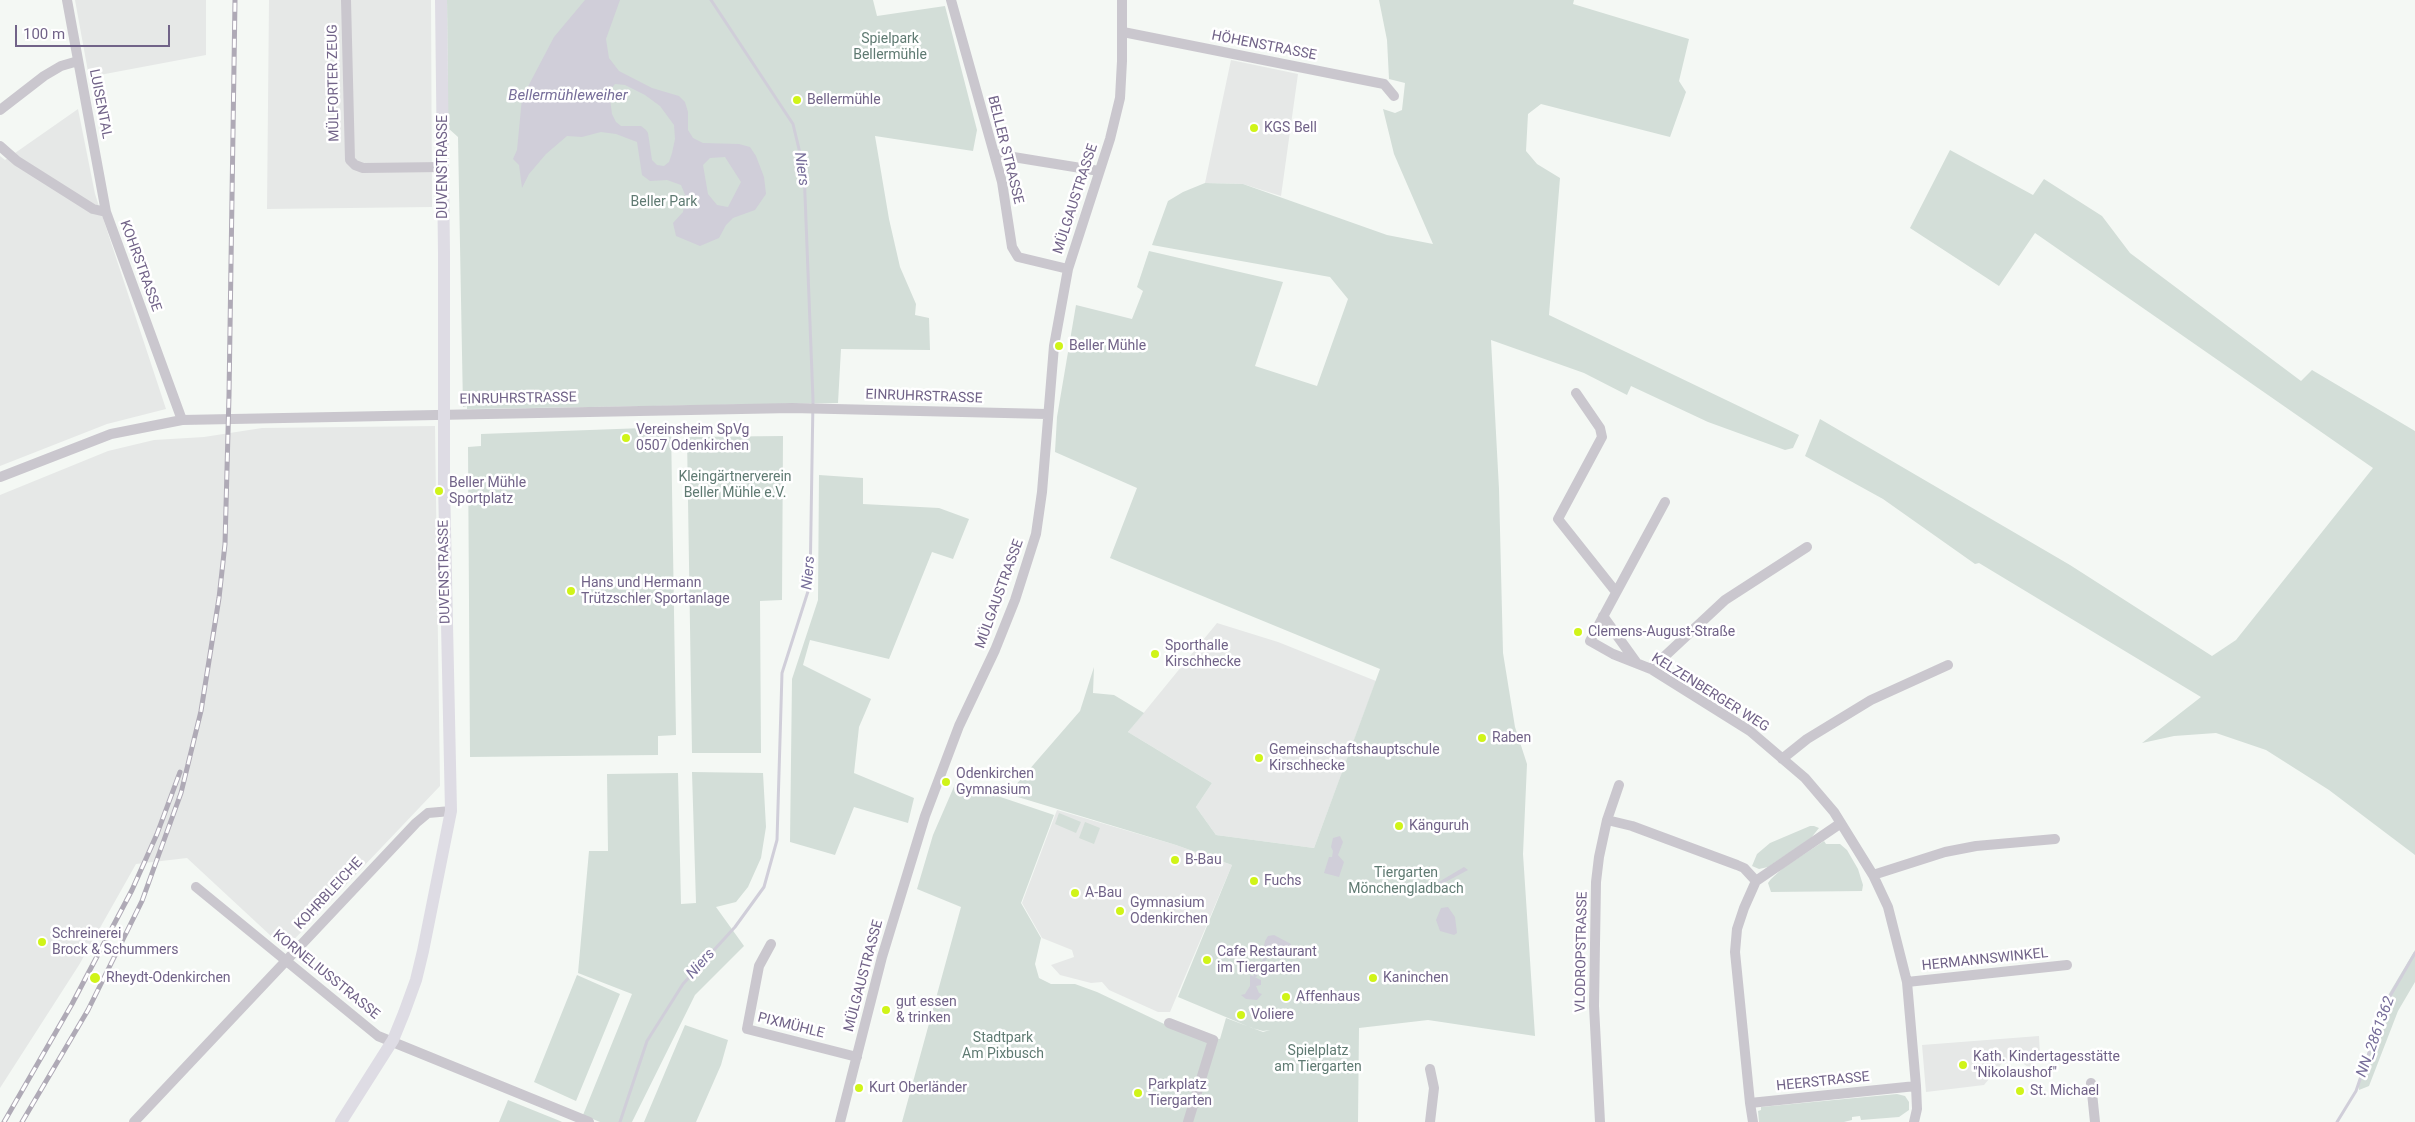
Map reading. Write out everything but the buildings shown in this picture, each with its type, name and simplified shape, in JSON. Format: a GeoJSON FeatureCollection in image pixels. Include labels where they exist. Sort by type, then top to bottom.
{"type":"FeatureCollection","features":[{"type":"Feature","properties":{"kind":"main road","name":"DUVENSTRASSE"},"geometry":{"type":"LineString","coordinates":[[341,1122],[393,1040],[416,980],[450,811],[444,483],[441,0]]}},
{"type":"Feature","properties":{"kind":"street","name":"LUISENTAL"},"geometry":{"type":"LineString","coordinates":[[67,0],[106,212]]}},
{"type":"Feature","properties":{"kind":"street","name":"MÜLFORTER ZEUG"},"geometry":{"type":"LineString","coordinates":[[346,0],[350,160],[355,166],[363,168],[443,167]]}},
{"type":"Feature","properties":{"kind":"street","name":"BELLER STRASSE"},"geometry":{"type":"LineString","coordinates":[[951,0],[1002,182],[1012,247],[1018,256],[1068,269]]}},
{"type":"Feature","properties":{"kind":"street","name":"MÜLGAUSTRASSE"},"geometry":{"type":"LineString","coordinates":[[840,1122],[882,957],[936,781],[961,721],[995,650],[1036,534],[1042,492],[1054,346],[1068,269],[1112,132],[1120,98],[1123,32],[1122,0]]}},
{"type":"Feature","properties":{"kind":"street","name":"HÖHENSTRASSE"},"geometry":{"type":"LineString","coordinates":[[1123,32],[1384,84],[1394,96]]}},
{"type":"Feature","properties":{"kind":"street"},"geometry":{"type":"LineString","coordinates":[[0,110],[44,76],[78,61]]}},
{"type":"Feature","properties":{"kind":"street","name":"KOHRSTRASSE"},"geometry":{"type":"LineString","coordinates":[[0,146],[17,161],[93,209],[106,212],[182,420]]}},
{"type":"Feature","properties":{"kind":"street"},"geometry":{"type":"LineString","coordinates":[[995,154],[1099,171]]}},
{"type":"Feature","properties":{"kind":"street"},"geometry":{"type":"LineString","coordinates":[[1576,393],[1600,428],[1602,437],[1558,519],[1616,592]]}},
{"type":"Feature","properties":{"kind":"street","name":"EINRUHRSTRASSE"},"geometry":{"type":"LineString","coordinates":[[0,477],[111,434],[182,420],[800,408],[1047,414]]}},
{"type":"Feature","properties":{"kind":"street"},"geometry":{"type":"LineString","coordinates":[[1603,616],[1665,502]]}},
{"type":"Feature","properties":{"kind":"street"},"geometry":{"type":"LineString","coordinates":[[1651,669],[1725,600],[1806,547]]}},
{"type":"Feature","properties":{"kind":"street","name":"KELZENBERGER WEG"},"geometry":{"type":"LineString","coordinates":[[1636,662],[1603,616],[1590,641],[1651,669],[1750,731],[1805,778],[1841,823],[1873,875],[1888,907],[1907,982],[1916,1086],[1917,1109],[1914,1122]]}},
{"type":"Feature","properties":{"kind":"street"},"geometry":{"type":"LineString","coordinates":[[1782,758],[1807,739],[1871,700],[1948,665]]}},
{"type":"Feature","properties":{"kind":"street","name":"VLODROPSTRASSE"},"geometry":{"type":"LineString","coordinates":[[1600,1122],[1594,959],[1597,874],[1608,820],[1619,785]]}},
{"type":"Feature","properties":{"kind":"street","name":"KOHRBLEICHE"},"geometry":{"type":"LineString","coordinates":[[134,1122],[416,823],[428,813],[450,811]]}},
{"type":"Feature","properties":{"kind":"street"},"geometry":{"type":"LineString","coordinates":[[1608,820],[1632,826],[1737,865],[1744,868],[1756,881]]}},
{"type":"Feature","properties":{"kind":"street"},"geometry":{"type":"LineString","coordinates":[[1753,1122],[1735,952],[1737,929],[1756,881],[1841,823]]}},
{"type":"Feature","properties":{"kind":"street"},"geometry":{"type":"LineString","coordinates":[[1873,875],[1945,852],[1976,846],[2055,839]]}},
{"type":"Feature","properties":{"kind":"street","name":"KORNELIUSSTRASSE"},"geometry":{"type":"LineString","coordinates":[[196,886],[378,1036],[393,1040],[509,1091],[589,1122]]}},
{"type":"Feature","properties":{"kind":"street","name":"PIXMÜHLE"},"geometry":{"type":"LineString","coordinates":[[772,944],[759,966],[747,1029],[857,1057]]}},
{"type":"Feature","properties":{"kind":"street","name":"HERMANNSWINKEL"},"geometry":{"type":"LineString","coordinates":[[1907,982],[2067,965]]}},
{"type":"Feature","properties":{"kind":"street"},"geometry":{"type":"LineString","coordinates":[[1169,1023],[1213,1040],[1188,1122]]}},
{"type":"Feature","properties":{"kind":"street"},"geometry":{"type":"LineString","coordinates":[[1430,1069],[1434,1088],[1430,1122]]}},
{"type":"Feature","properties":{"kind":"street"},"geometry":{"type":"LineString","coordinates":[[2091,1083],[2095,1122]]}},
{"type":"Feature","properties":{"kind":"street","name":"HEERSTRASSE"},"geometry":{"type":"LineString","coordinates":[[1750,1103],[1916,1086]]}},
{"type":"Feature","properties":{"kind":"shaded area"},"geometry":{"type":"Polygon","coordinates":[[[75,0],[206,0],[206,55],[89,77],[75,0]]]}},
{"type":"Feature","properties":{"kind":"shaded area"},"geometry":{"type":"Polygon","coordinates":[[[269,0],[431,0],[432,207],[267,209],[269,0]]]}},
{"type":"Feature","properties":{"kind":"shaded area","name":"KGS Bell"},"geometry":{"type":"Polygon","coordinates":[[[1231,60],[1298,74],[1281,196],[1243,184],[1205,183],[1231,60]]]}},
{"type":"Feature","properties":{"kind":"shaded area"},"geometry":{"type":"Polygon","coordinates":[[[78,109],[95,194],[166,409],[107,424],[0,466],[0,156],[5,160],[78,109]]]}},
{"type":"Feature","properties":{"kind":"shaded area"},"geometry":{"type":"Polygon","coordinates":[[[435,426],[440,786],[285,949],[187,858],[136,864],[79,965],[0,1088],[0,495],[108,451],[154,440],[204,437],[262,428],[435,426]]]}},
{"type":"Feature","properties":{"kind":"shaded area","name":"Gemeinschaftshauptschule Kirschhecke"},"geometry":{"type":"Polygon","coordinates":[[[1217,623],[1278,642],[1376,681],[1314,848],[1216,835],[1196,807],[1212,783],[1128,732],[1217,623]]]}},
{"type":"Feature","properties":{"kind":"shaded area","name":"Gymnasium Odenkirchen"},"geometry":{"type":"Polygon","coordinates":[[[1057,810],[1176,845],[1232,865],[1170,1012],[1158,1012],[1109,990],[1102,982],[1091,983],[1060,975],[1051,965],[1074,957],[1072,950],[1042,938],[1022,903],[1057,810]]]}},
{"type":"Feature","properties":{"kind":"shaded area","name":"Kath. Kindertagesstätte \"Nikolaushof\""},"geometry":{"type":"Polygon","coordinates":[[[2039,1036],[2040,1056],[2029,1068],[2019,1060],[2004,1061],[1984,1085],[1926,1092],[1922,1045],[2039,1036]]]}},
{"type":"Feature","properties":{"kind":"green space","name":"Beller Park"},"geometry":{"type":"Polygon","coordinates":[[[447,0],[873,0],[877,16],[945,6],[977,130],[973,151],[875,136],[889,219],[900,267],[916,304],[915,315],[929,318],[930,350],[841,349],[838,403],[467,409],[467,406],[463,407],[458,137],[448,128],[447,0]]]}},
{"type":"Feature","properties":{"kind":"green space"},"geometry":{"type":"Polygon","coordinates":[[[1379,0],[1574,0],[1573,4],[1689,39],[1679,81],[1686,92],[1670,137],[1541,104],[1528,114],[1526,151],[1537,164],[1560,178],[1549,315],[1799,435],[1793,448],[1785,450],[1708,422],[1631,386],[1627,395],[1584,373],[1491,340],[1499,489],[1503,653],[1515,727],[1527,764],[1523,854],[1535,1036],[1428,1020],[1359,1028],[1358,1122],[902,1122],[961,907],[917,889],[933,835],[956,782],[1054,815],[1021,903],[1041,938],[1035,964],[1039,978],[1051,984],[1075,984],[1097,992],[1181,1032],[1220,1039],[1226,1018],[1248,1026],[1178,997],[1232,865],[1176,845],[1008,794],[1080,711],[1094,667],[1093,693],[1114,695],[1144,713],[1128,732],[1212,783],[1196,807],[1216,835],[1314,848],[1380,669],[1110,558],[1137,488],[1055,452],[1057,417],[1076,305],[1132,319],[1143,291],[1137,287],[1149,251],[1283,282],[1255,366],[1317,386],[1348,299],[1330,277],[1152,245],[1168,201],[1183,192],[1205,183],[1243,184],[1387,235],[1433,244],[1394,154],[1383,109],[1395,113],[1402,110],[1405,83],[1389,79],[1387,40],[1379,0]]]}},
{"type":"Feature","properties":{"kind":"green space"},"geometry":{"type":"Polygon","coordinates":[[[1950,150],[2033,195],[2044,179],[2102,216],[2130,253],[2301,381],[2312,370],[2415,431],[2415,855],[2329,790],[2266,750],[2216,733],[2174,736],[2142,743],[2201,697],[1979,563],[1975,564],[1883,499],[1805,456],[1820,419],[2070,565],[2212,656],[2236,640],[2373,468],[2035,233],[1999,286],[1910,228],[1950,150]]]}},
{"type":"Feature","properties":{"kind":"green space","name":"Hans und Hermann Trützschler Sportanlage"},"geometry":{"type":"Polygon","coordinates":[[[671,427],[676,735],[658,736],[658,755],[470,757],[468,447],[481,446],[481,434],[671,427]]]}},
{"type":"Feature","properties":{"kind":"green space","name":"Kleingärtnerverein Beller Mühle e.V."},"geometry":{"type":"Polygon","coordinates":[[[783,436],[782,600],[760,601],[761,753],[692,753],[687,437],[783,436]]]}},
{"type":"Feature","properties":{"kind":"green space"},"geometry":{"type":"Polygon","coordinates":[[[819,475],[863,478],[863,504],[939,508],[969,519],[953,559],[932,552],[889,659],[810,640],[803,665],[871,699],[859,727],[854,773],[914,798],[908,823],[854,807],[835,855],[790,842],[792,679],[818,600],[819,475]]]}},
{"type":"Feature","properties":{"kind":"green space"},"geometry":{"type":"Polygon","coordinates":[[[692,772],[763,773],[766,827],[761,858],[748,887],[736,902],[716,907],[744,946],[695,995],[632,1122],[600,1122],[583,1115],[632,994],[578,973],[589,851],[608,851],[607,774],[678,773],[681,904],[696,903],[692,772]]]}},
{"type":"Feature","properties":{"kind":"green space"},"geometry":{"type":"Polygon","coordinates":[[[1059,813],[1081,822],[1076,833],[1055,824],[1059,813]]]}},
{"type":"Feature","properties":{"kind":"green space"},"geometry":{"type":"Polygon","coordinates":[[[1085,822],[1100,828],[1094,844],[1079,838],[1085,822]]]}},
{"type":"Feature","properties":{"kind":"green space"},"geometry":{"type":"Polygon","coordinates":[[[1810,826],[1819,828],[1811,838],[1768,867],[1759,869],[1752,866],[1757,854],[1770,843],[1810,826]]]}},
{"type":"Feature","properties":{"kind":"green space"},"geometry":{"type":"Polygon","coordinates":[[[1824,841],[1826,844],[1840,844],[1847,850],[1858,869],[1863,885],[1862,891],[1771,892],[1768,883],[1771,879],[1783,868],[1824,841]]]}},
{"type":"Feature","properties":{"kind":"green space"},"geometry":{"type":"Polygon","coordinates":[[[2415,950],[2415,982],[2398,1011],[2369,1086],[2359,1090],[2358,1082],[2384,1002],[2415,950]]]}},
{"type":"Feature","properties":{"kind":"green space"},"geometry":{"type":"Polygon","coordinates":[[[577,975],[620,994],[576,1101],[534,1082],[577,975]]]}},
{"type":"Feature","properties":{"kind":"green space"},"geometry":{"type":"Polygon","coordinates":[[[685,1025],[728,1040],[721,1065],[696,1122],[644,1122],[685,1025]]]}},
{"type":"Feature","properties":{"kind":"green space"},"geometry":{"type":"Polygon","coordinates":[[[1897,1094],[1905,1096],[1909,1102],[1909,1110],[1899,1117],[1861,1120],[1860,1116],[1852,1117],[1852,1120],[1844,1122],[1759,1122],[1758,1111],[1761,1110],[1761,1107],[1897,1094]]]}},
{"type":"Feature","properties":{"kind":"green space"},"geometry":{"type":"Polygon","coordinates":[[[508,1100],[560,1121],[562,1122],[499,1122],[508,1100]]]}},
{"type":"Feature","properties":{"kind":"water","name":"Bellermühleweiher"},"geometry":{"type":"Polygon","coordinates":[[[585,0],[620,0],[606,39],[609,58],[619,71],[652,88],[679,96],[685,102],[688,112],[688,130],[693,138],[703,143],[739,144],[750,147],[756,156],[764,177],[766,194],[755,210],[733,218],[726,225],[719,238],[700,246],[676,236],[673,223],[683,212],[686,197],[681,185],[667,180],[650,181],[642,175],[637,142],[616,134],[601,132],[582,137],[567,136],[546,154],[529,174],[522,188],[519,165],[513,159],[517,150],[522,98],[554,37],[585,0]],[[615,84],[609,91],[612,114],[616,122],[621,126],[641,126],[646,130],[652,160],[657,165],[664,166],[669,162],[672,153],[675,139],[674,125],[660,106],[645,95],[625,85],[615,84]],[[725,157],[710,158],[703,165],[708,194],[717,205],[728,207],[741,182],[725,157]]]}},
{"type":"Feature","properties":{"kind":"water"},"geometry":{"type":"Polygon","coordinates":[[[1340,836],[1343,842],[1338,855],[1344,862],[1339,877],[1324,873],[1329,857],[1332,857],[1333,851],[1331,847],[1333,838],[1340,836]]]}},
{"type":"Feature","properties":{"kind":"water"},"geometry":{"type":"Polygon","coordinates":[[[1464,867],[1468,870],[1440,885],[1437,891],[1437,883],[1464,867]]]}},
{"type":"Feature","properties":{"kind":"water"},"geometry":{"type":"Polygon","coordinates":[[[1448,907],[1455,917],[1457,933],[1454,935],[1440,931],[1436,920],[1441,908],[1448,907]]]}},
{"type":"Feature","properties":{"kind":"water"},"geometry":{"type":"Polygon","coordinates":[[[1274,935],[1291,944],[1290,950],[1284,954],[1274,955],[1269,952],[1264,946],[1265,941],[1268,936],[1274,935]]]}},
{"type":"Feature","properties":{"kind":"water"},"geometry":{"type":"Polygon","coordinates":[[[1250,975],[1261,980],[1261,985],[1256,986],[1259,993],[1262,994],[1257,1000],[1246,999],[1241,995],[1245,994],[1250,986],[1250,975]]]}},
{"type":"Feature","properties":{"kind":"waterway","name":"Niers"},"geometry":{"type":"LineString","coordinates":[[620,1122],[647,1041],[683,984],[735,927],[764,887],[777,840],[782,673],[810,585],[813,400],[804,170],[793,124],[711,0]]}},
{"type":"Feature","properties":{"kind":"waterway"},"geometry":{"type":"LineString","coordinates":[[1255,976],[1269,952]]}},
{"type":"Feature","properties":{"kind":"waterway","name":"NN_2861362"},"geometry":{"type":"LineString","coordinates":[[2337,1122],[2356,1091],[2386,1003],[2415,953]]}},
{"type":"Feature","properties":{"kind":"railway"},"geometry":{"type":"LineString","coordinates":[[22,1122],[88,1010],[142,901],[181,793],[201,711],[219,598],[225,544],[235,0]]}},
{"type":"Feature","properties":{"kind":"railway"},"geometry":{"type":"LineString","coordinates":[[4,1122],[72,1004],[132,890],[157,834],[180,772]]}},
{"type":"Feature","properties":{"kind":"place","name":"Bellermühle"},"geometry":{"type":"Point","coordinates":[797,100]}},
{"type":"Feature","properties":{"kind":"place","name":"KGS Bell"},"geometry":{"type":"Point","coordinates":[1254,128]}},
{"type":"Feature","properties":{"kind":"place","name":"Beller Mühle"},"geometry":{"type":"Point","coordinates":[1059,346]}},
{"type":"Feature","properties":{"kind":"place","name":"Vereinsheim SpVg 0507 Odenkirchen"},"geometry":{"type":"Point","coordinates":[626,438]}},
{"type":"Feature","properties":{"kind":"place","name":"Beller Mühle Sportplatz"},"geometry":{"type":"Point","coordinates":[439,491]}},
{"type":"Feature","properties":{"kind":"place","name":"Hans und Hermann Trützschler Sportanlage"},"geometry":{"type":"Point","coordinates":[571,591]}},
{"type":"Feature","properties":{"kind":"place","name":"Clemens-August-Straße"},"geometry":{"type":"Point","coordinates":[1578,632]}},
{"type":"Feature","properties":{"kind":"place","name":"Sporthalle Kirschhecke"},"geometry":{"type":"Point","coordinates":[1155,654]}},
{"type":"Feature","properties":{"kind":"place","name":"Raben"},"geometry":{"type":"Point","coordinates":[1482,738]}},
{"type":"Feature","properties":{"kind":"place","name":"Gemeinschaftshauptschule Kirschhecke"},"geometry":{"type":"Point","coordinates":[1259,758]}},
{"type":"Feature","properties":{"kind":"place","name":"Odenkirchen Gymnasium"},"geometry":{"type":"Point","coordinates":[946,782]}},
{"type":"Feature","properties":{"kind":"place","name":"Känguruh"},"geometry":{"type":"Point","coordinates":[1399,826]}},
{"type":"Feature","properties":{"kind":"place","name":"B-Bau"},"geometry":{"type":"Point","coordinates":[1175,860]}},
{"type":"Feature","properties":{"kind":"place","name":"Fuchs"},"geometry":{"type":"Point","coordinates":[1254,881]}},
{"type":"Feature","properties":{"kind":"place","name":"A-Bau"},"geometry":{"type":"Point","coordinates":[1075,893]}},
{"type":"Feature","properties":{"kind":"place","name":"Gymnasium Odenkirchen"},"geometry":{"type":"Point","coordinates":[1120,911]}},
{"type":"Feature","properties":{"kind":"place","name":"Schreinerei Brock & Schummers"},"geometry":{"type":"Point","coordinates":[42,942]}},
{"type":"Feature","properties":{"kind":"place","name":"Cafe Restaurant im Tiergarten"},"geometry":{"type":"Point","coordinates":[1207,960]}},
{"type":"Feature","properties":{"kind":"place","name":"Rheydt-Odenkirchen"},"geometry":{"type":"Point","coordinates":[95,978]}},
{"type":"Feature","properties":{"kind":"place","name":"Kaninchen"},"geometry":{"type":"Point","coordinates":[1373,978]}},
{"type":"Feature","properties":{"kind":"place","name":"Affenhaus"},"geometry":{"type":"Point","coordinates":[1286,997]}},
{"type":"Feature","properties":{"kind":"place","name":"gut essen & trinken"},"geometry":{"type":"Point","coordinates":[886,1010]}},
{"type":"Feature","properties":{"kind":"place","name":"Voliere"},"geometry":{"type":"Point","coordinates":[1241,1015]}},
{"type":"Feature","properties":{"kind":"place","name":"Kath. Kindertagesstätte \"Nikolaushof\""},"geometry":{"type":"Point","coordinates":[1963,1065]}},
{"type":"Feature","properties":{"kind":"place","name":"Kurt Oberländer"},"geometry":{"type":"Point","coordinates":[859,1088]}},
{"type":"Feature","properties":{"kind":"place","name":"St. Michael"},"geometry":{"type":"Point","coordinates":[2020,1091]}},
{"type":"Feature","properties":{"kind":"place","name":"Parkplatz Tiergarten"},"geometry":{"type":"Point","coordinates":[1138,1093]}},
{"type":"Feature","properties":{"kind":"park label","name":"Spielpark Bellermühle"},"geometry":{"type":"Point","coordinates":[890,48]}},
{"type":"Feature","properties":{"kind":"park label","name":"Tiergarten Mönchengladbach"},"geometry":{"type":"Point","coordinates":[1406,882]}},
{"type":"Feature","properties":{"kind":"park label","name":"Stadtpark Am Pixbusch"},"geometry":{"type":"Point","coordinates":[1003,1046]}},
{"type":"Feature","properties":{"kind":"park label","name":"Spielplatz am Tiergarten"},"geometry":{"type":"Point","coordinates":[1318,1060]}}]}
